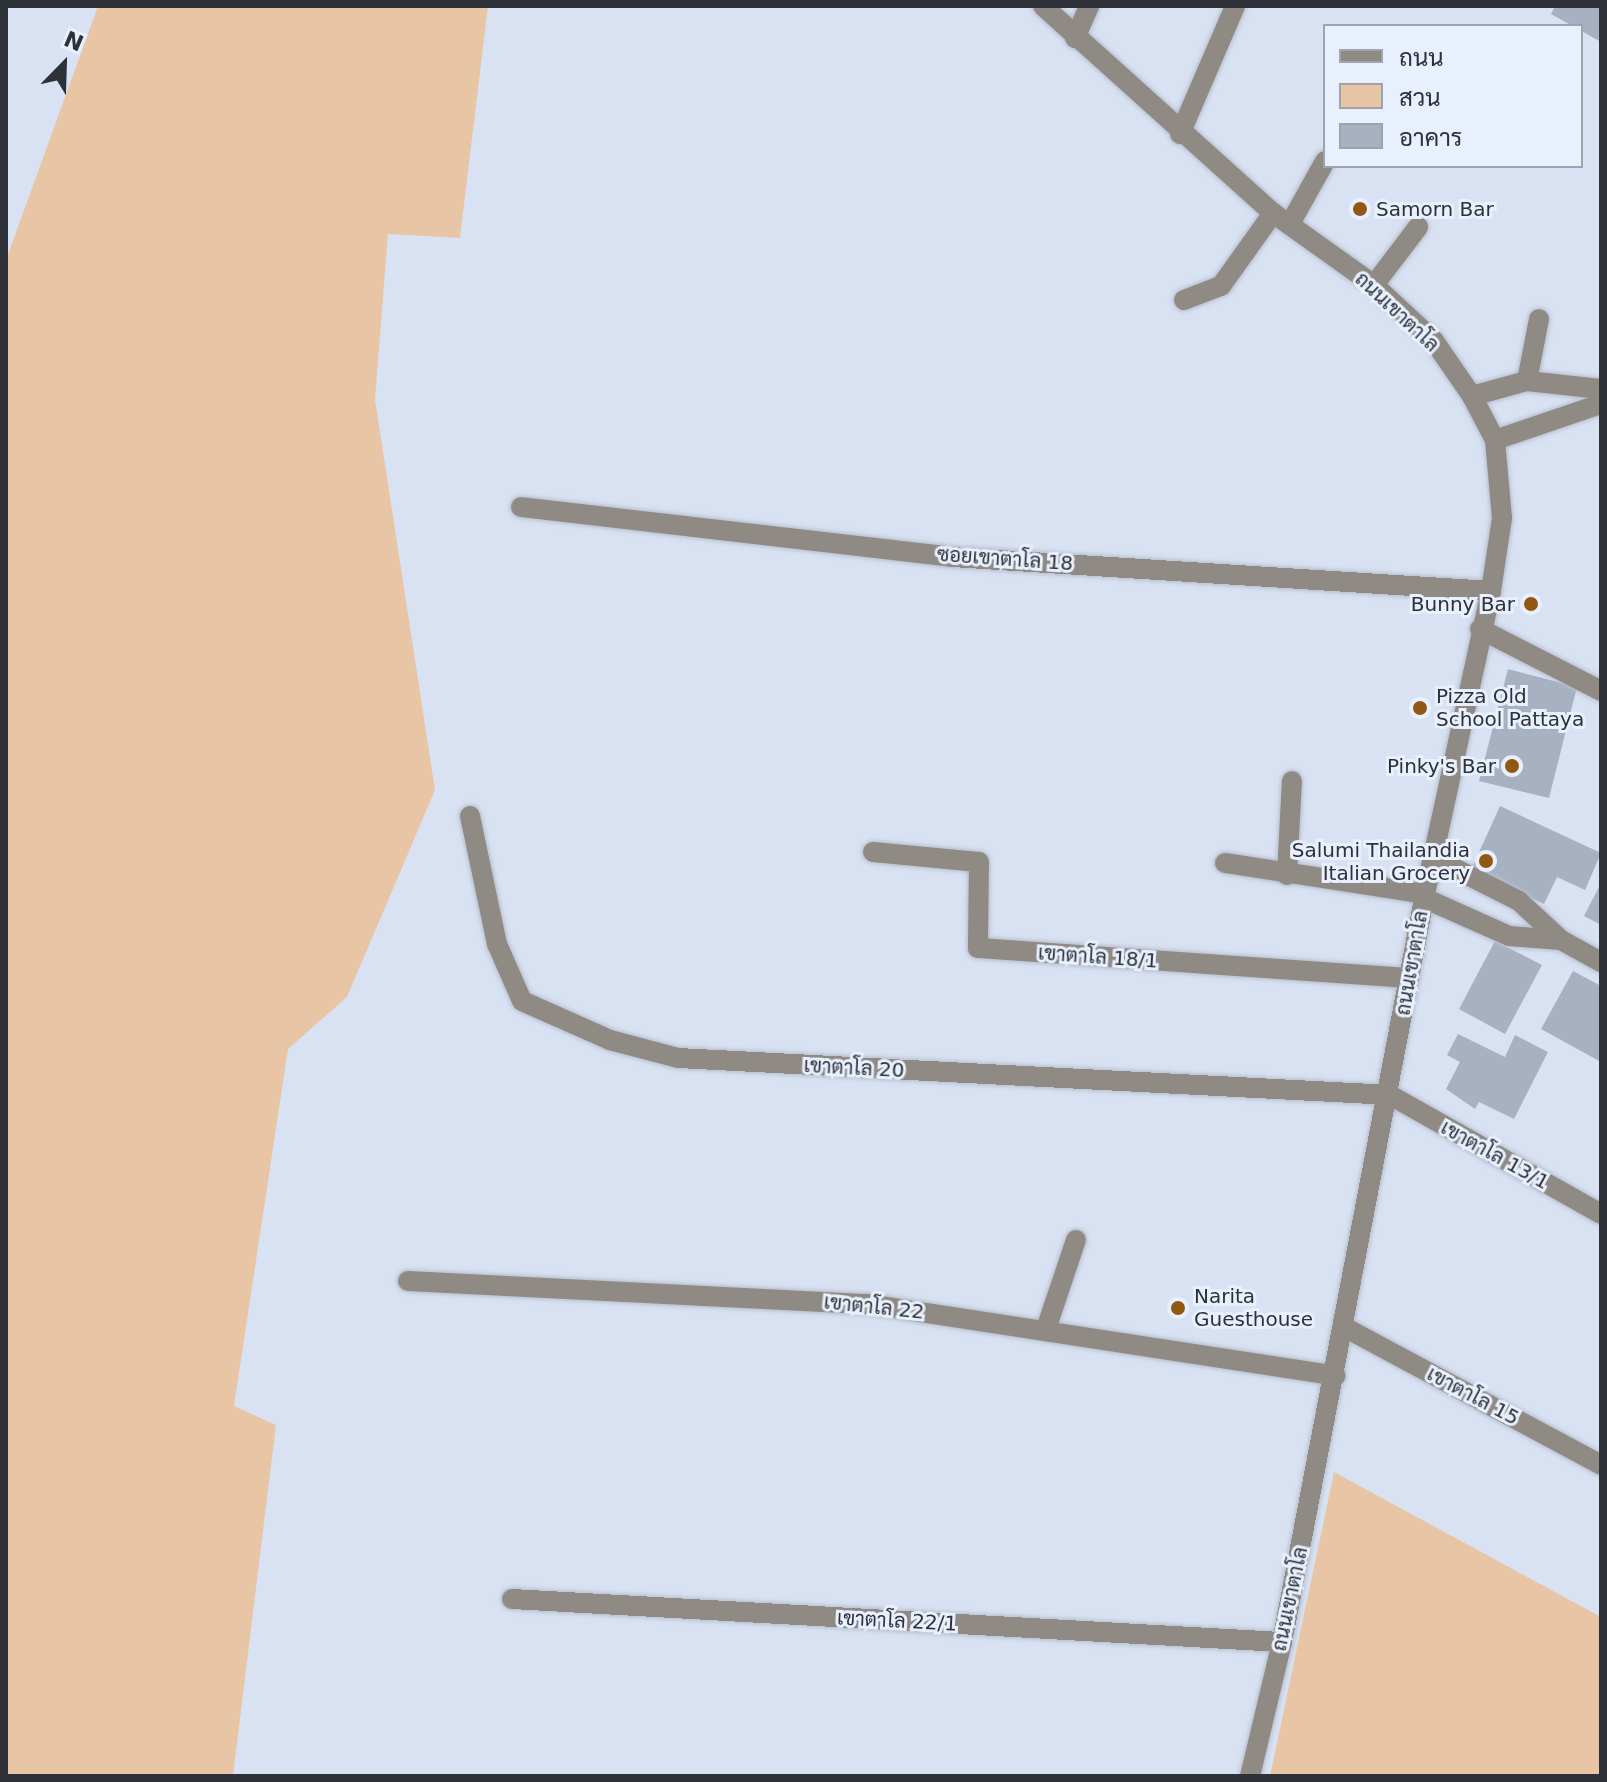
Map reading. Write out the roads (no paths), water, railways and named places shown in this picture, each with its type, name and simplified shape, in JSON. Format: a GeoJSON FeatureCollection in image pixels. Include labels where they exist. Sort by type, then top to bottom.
{"type":"FeatureCollection","features":[{"type":"Feature","properties":{"kind":"street","name":"ถนนเขาตาโล"},"geometry":{"type":"LineString","coordinates":[[1043,6],[1180,134],[1281,219],[1374,285],[1434,341],[1472,396],[1495,440],[1502,518],[1491,591],[1480,629],[1424,896],[1390,1095],[1335,1376],[1282,1642],[1250,1776]]}},
{"type":"Feature","properties":{"kind":"street"},"geometry":{"type":"LineString","coordinates":[[1075,38],[1089,6]]}},
{"type":"Feature","properties":{"kind":"street"},"geometry":{"type":"LineString","coordinates":[[1180,134],[1235,6]]}},
{"type":"Feature","properties":{"kind":"street"},"geometry":{"type":"LineString","coordinates":[[1184,300],[1221,286],[1281,219],[1323,164]]}},
{"type":"Feature","properties":{"kind":"street"},"geometry":{"type":"LineString","coordinates":[[1374,285],[1418,227]]}},
{"type":"Feature","properties":{"kind":"street"},"geometry":{"type":"LineString","coordinates":[[1527,381],[1539,319]]}},
{"type":"Feature","properties":{"kind":"street"},"geometry":{"type":"LineString","coordinates":[[1472,396],[1527,381],[1601,389]]}},
{"type":"Feature","properties":{"kind":"street"},"geometry":{"type":"LineString","coordinates":[[1495,440],[1601,404]]}},
{"type":"Feature","properties":{"kind":"street","name":"ซอยเขาตาโล 18"},"geometry":{"type":"LineString","coordinates":[[521,507],[952,557],[1491,591]]}},
{"type":"Feature","properties":{"kind":"street"},"geometry":{"type":"LineString","coordinates":[[1480,629],[1601,691]]}},
{"type":"Feature","properties":{"kind":"street"},"geometry":{"type":"LineString","coordinates":[[1287,875],[1292,781]]}},
{"type":"Feature","properties":{"kind":"street","name":"เขาตาโล 20"},"geometry":{"type":"LineString","coordinates":[[470,816],[497,944],[522,1001],[610,1040],[678,1058],[1390,1095]]}},
{"type":"Feature","properties":{"kind":"street","name":"เขาตาโล 18/1"},"geometry":{"type":"LineString","coordinates":[[873,852],[979,862],[978,948],[1409,978]]}},
{"type":"Feature","properties":{"kind":"street"},"geometry":{"type":"LineString","coordinates":[[1432,857],[1519,901],[1561,940],[1601,962]]}},
{"type":"Feature","properties":{"kind":"street"},"geometry":{"type":"LineString","coordinates":[[1225,863],[1424,896],[1509,936],[1561,940]]}},
{"type":"Feature","properties":{"kind":"street","name":"เขาตาโล 13/1"},"geometry":{"type":"LineString","coordinates":[[1390,1095],[1601,1214]]}},
{"type":"Feature","properties":{"kind":"street"},"geometry":{"type":"LineString","coordinates":[[1046,1329],[1076,1240]]}},
{"type":"Feature","properties":{"kind":"street","name":"เขาตาโล 22"},"geometry":{"type":"LineString","coordinates":[[408,1281],[867,1304],[1046,1329],[1335,1376]]}},
{"type":"Feature","properties":{"kind":"street","name":"เขาตาโล 15"},"geometry":{"type":"LineString","coordinates":[[1344,1327],[1601,1465]]}},
{"type":"Feature","properties":{"kind":"street","name":"เขาตาโล 22/1"},"geometry":{"type":"LineString","coordinates":[[512,1599],[1282,1642]]}},
{"type":"Feature","properties":{"kind":"place","name":"Samorn Bar"},"geometry":{"type":"Point","coordinates":[1360,209]}},
{"type":"Feature","properties":{"kind":"place","name":"Bunny Bar"},"geometry":{"type":"Point","coordinates":[1531,604]}},
{"type":"Feature","properties":{"kind":"place","name":"Pizza Old School Pattaya"},"geometry":{"type":"Point","coordinates":[1420,708]}},
{"type":"Feature","properties":{"kind":"place","name":"Pinky's Bar"},"geometry":{"type":"Point","coordinates":[1512,766]}},
{"type":"Feature","properties":{"kind":"place","name":"Salumi Thailandia Italian Grocery"},"geometry":{"type":"Point","coordinates":[1486,861]}},
{"type":"Feature","properties":{"kind":"place","name":"Narita Guesthouse"},"geometry":{"type":"Point","coordinates":[1178,1308]}}]}
